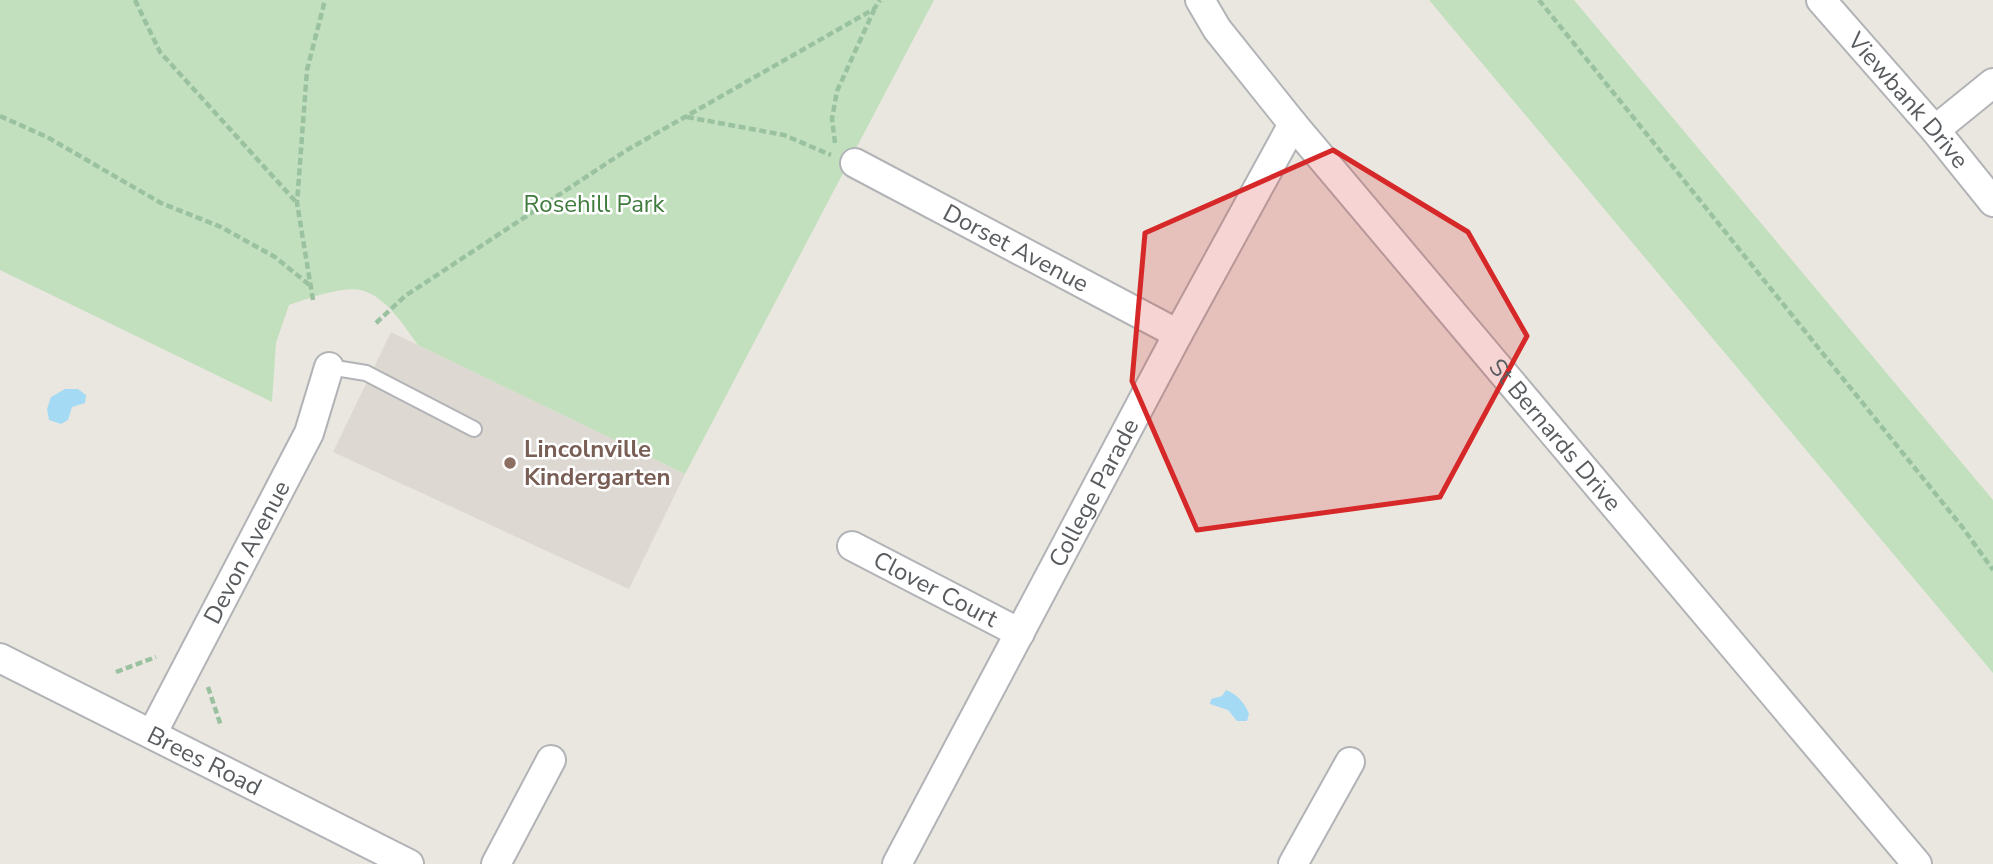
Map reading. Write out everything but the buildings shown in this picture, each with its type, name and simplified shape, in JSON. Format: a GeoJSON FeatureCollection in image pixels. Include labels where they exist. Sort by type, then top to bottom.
{"type":"FeatureCollection","features":[{"type":"Feature","properties":{"kind":"street","name":"St Bernards Drive"},"geometry":{"type":"LineString","coordinates":[[1200,0],[1217,29],[1293,124],[1917,864]]}},
{"type":"Feature","properties":{"kind":"street","name":"Viewbank Drive"},"geometry":{"type":"LineString","coordinates":[[1822,0],[1935,130],[1993,202]]}},
{"type":"Feature","properties":{"kind":"street"},"geometry":{"type":"LineString","coordinates":[[1935,130],[1993,83]]}},
{"type":"Feature","properties":{"kind":"street","name":"College Parade"},"geometry":{"type":"LineString","coordinates":[[897,864],[1178,334],[1293,124]]}},
{"type":"Feature","properties":{"kind":"street","name":"Dorset Avenue"},"geometry":{"type":"LineString","coordinates":[[845,157],[1178,334]]}},
{"type":"Feature","properties":{"kind":"street","name":"Devon Avenue"},"geometry":{"type":"LineString","coordinates":[[152,734],[309,433],[329,367]]}},
{"type":"Feature","properties":{"kind":"street","name":"Clover Court"},"geometry":{"type":"LineString","coordinates":[[852,546],[1020,634]]}},
{"type":"Feature","properties":{"kind":"street","name":"Brees Road"},"geometry":{"type":"LineString","coordinates":[[0,658],[409,864]]}},
{"type":"Feature","properties":{"kind":"street"},"geometry":{"type":"LineString","coordinates":[[496,864],[551,760]]}},
{"type":"Feature","properties":{"kind":"street"},"geometry":{"type":"LineString","coordinates":[[1293,864],[1350,762]]}},
{"type":"Feature","properties":{"kind":"lane"},"geometry":{"type":"LineString","coordinates":[[329,367],[366,373],[474,429]]}},
{"type":"Feature","properties":{"kind":"path"},"geometry":{"type":"LineString","coordinates":[[135,0],[160,52],[297,203]]}},
{"type":"Feature","properties":{"kind":"path"},"geometry":{"type":"LineString","coordinates":[[313,300],[297,203],[307,70],[325,0]]}},
{"type":"Feature","properties":{"kind":"path"},"geometry":{"type":"LineString","coordinates":[[845,157],[835,144],[832,119],[837,91],[880,0]]}},
{"type":"Feature","properties":{"kind":"path"},"geometry":{"type":"LineString","coordinates":[[1538,0],[1955,517],[1993,570]]}},
{"type":"Feature","properties":{"kind":"path"},"geometry":{"type":"LineString","coordinates":[[376,323],[405,296],[627,150],[874,9]]}},
{"type":"Feature","properties":{"kind":"path"},"geometry":{"type":"LineString","coordinates":[[0,116],[47,136],[161,203],[220,227],[275,257],[312,287]]}},
{"type":"Feature","properties":{"kind":"path"},"geometry":{"type":"LineString","coordinates":[[686,117],[783,135],[845,157]]}},
{"type":"Feature","properties":{"kind":"path"},"geometry":{"type":"LineString","coordinates":[[116,672],[156,657]]}},
{"type":"Feature","properties":{"kind":"path"},"geometry":{"type":"LineString","coordinates":[[207,685],[221,726]]}},
{"type":"Feature","properties":{"kind":"highlighted area"},"geometry":{"type":"Polygon","coordinates":[[[1333,150],[1468,232],[1527,336],[1440,497],[1197,530],[1132,381],[1145,233],[1333,150]]]}},
{"type":"Feature","properties":{"kind":"shaded area","name":"Lincolnville Kindergarten"},"geometry":{"type":"Polygon","coordinates":[[[391,332],[685,474],[629,589],[333,452],[391,332]]]}},
{"type":"Feature","properties":{"kind":"green space","name":"Rosehill Park"},"geometry":{"type":"Polygon","coordinates":[[[0,0],[934,0],[685,474],[418,345],[381,300],[364,291],[337,291],[289,305],[276,343],[272,402],[0,270],[0,0]]]}},
{"type":"Feature","properties":{"kind":"green space"},"geometry":{"type":"Polygon","coordinates":[[[1429,0],[1574,0],[1993,500],[1993,673],[1429,0]]]}},
{"type":"Feature","properties":{"kind":"water"},"geometry":{"type":"Polygon","coordinates":[[[65,389],[78,389],[86,395],[85,403],[72,407],[68,420],[61,424],[49,420],[47,409],[51,397],[65,389]]]}},
{"type":"Feature","properties":{"kind":"water"},"geometry":{"type":"Polygon","coordinates":[[[1226,690],[1243,703],[1249,714],[1247,721],[1237,721],[1228,710],[1210,704],[1211,699],[1222,696],[1226,690]]]}},
{"type":"Feature","properties":{"kind":"place","name":"Lincolnville Kindergarten"},"geometry":{"type":"Point","coordinates":[510,463]}}]}
